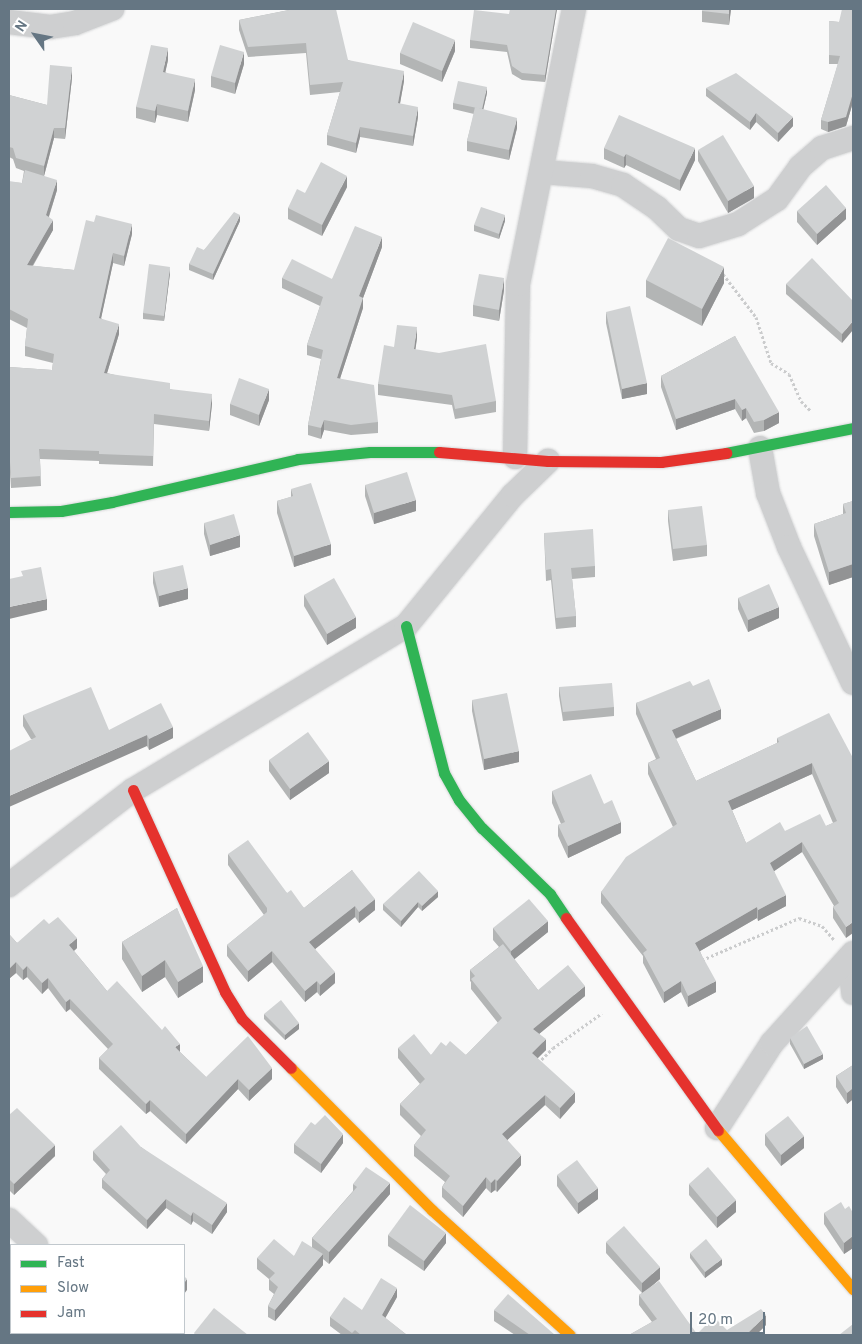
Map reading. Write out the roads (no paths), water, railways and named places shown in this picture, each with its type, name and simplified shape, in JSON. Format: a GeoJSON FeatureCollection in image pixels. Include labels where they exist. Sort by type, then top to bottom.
{"type":"FeatureCollection","features":[{"type":"Feature","properties":{"kind":"street"},"geometry":{"type":"LineString","coordinates":[[9,22],[50,27],[74,23],[112,9]]}},
{"type":"Feature","properties":{"kind":"street"},"geometry":{"type":"LineString","coordinates":[[515,457],[518,284],[543,172],[574,9]]}},
{"type":"Feature","properties":{"kind":"street"},"geometry":{"type":"LineString","coordinates":[[543,172],[592,176],[623,185],[657,208],[679,229],[700,236],[738,224],[777,199],[800,167],[822,148],[853,138]]}},
{"type":"Feature","properties":{"kind":"street"},"geometry":{"type":"LineString","coordinates":[[9,512],[61,511],[112,502],[298,458],[370,452],[445,452],[548,461],[661,462],[760,448],[853,428]]}},
{"type":"Feature","properties":{"kind":"street"},"geometry":{"type":"LineString","coordinates":[[760,448],[768,493],[789,547],[853,683]]}},
{"type":"Feature","properties":{"kind":"street"},"geometry":{"type":"LineString","coordinates":[[9,885],[133,790],[406,626],[513,495],[548,461]]}},
{"type":"Feature","properties":{"kind":"street"},"geometry":{"type":"LineString","coordinates":[[406,626],[444,774],[459,800],[482,828],[550,894],[649,1037],[717,1128],[853,1289]]}},
{"type":"Feature","properties":{"kind":"street"},"geometry":{"type":"LineString","coordinates":[[133,790],[225,992],[242,1019],[432,1210],[570,1335]]}},
{"type":"Feature","properties":{"kind":"street"},"geometry":{"type":"LineString","coordinates":[[717,1128],[772,1043],[851,956]]}},
{"type":"Feature","properties":{"kind":"street"},"geometry":{"type":"LineString","coordinates":[[851,956],[853,993]]}},
{"type":"Feature","properties":{"kind":"street"},"geometry":{"type":"LineString","coordinates":[[9,1220],[35,1244]]}}]}
